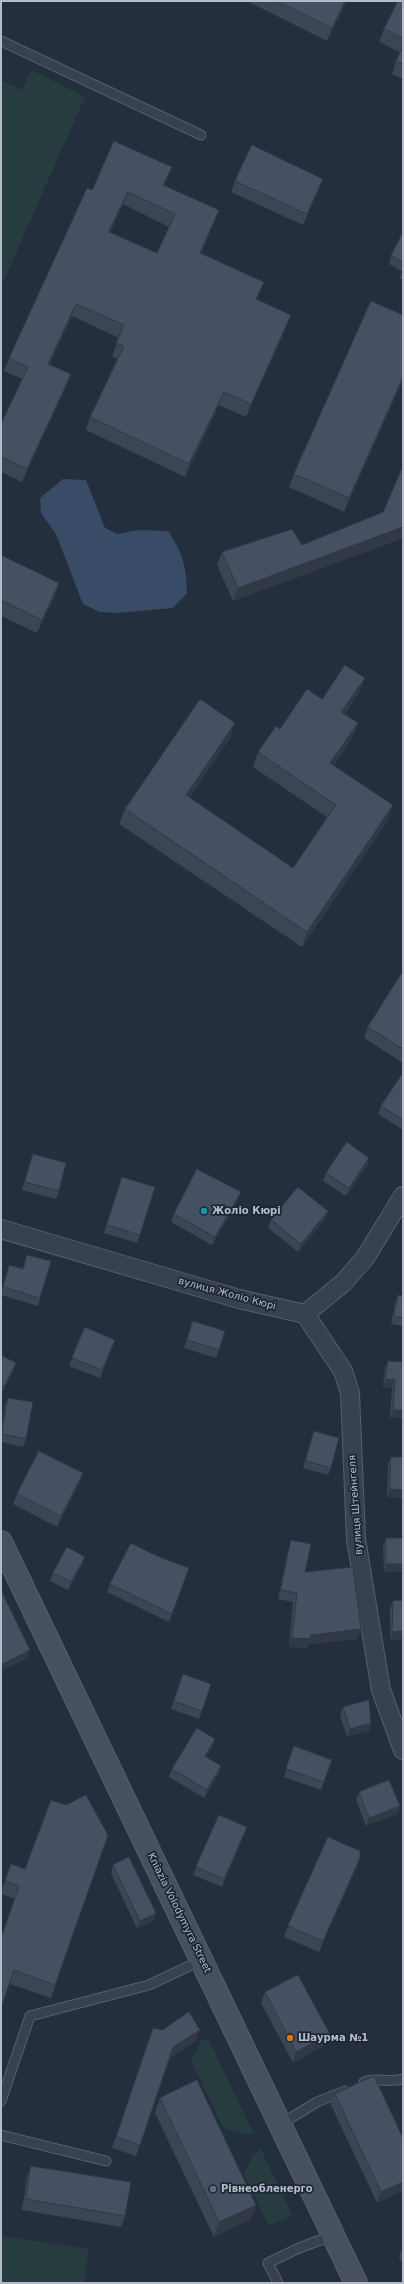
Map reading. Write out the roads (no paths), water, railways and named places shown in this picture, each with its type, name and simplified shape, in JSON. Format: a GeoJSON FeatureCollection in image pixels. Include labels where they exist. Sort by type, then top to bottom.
{"type":"FeatureCollection","features":[{"type":"Feature","properties":{"kind":"main road","name":"Kniazia Volodymyra Street"},"geometry":{"type":"LineString","coordinates":[[1,1542],[356,2283]]}},
{"type":"Feature","properties":{"kind":"street"},"geometry":{"type":"LineString","coordinates":[[305,1314],[343,1283],[364,1258],[403,1196]]}},
{"type":"Feature","properties":{"kind":"street","name":"вулиця Жоліо Кюрі"},"geometry":{"type":"LineString","coordinates":[[1,1229],[239,1299],[305,1314]]}},
{"type":"Feature","properties":{"kind":"street","name":"вулиця Штейнгеля"},"geometry":{"type":"LineString","coordinates":[[305,1314],[343,1371],[350,1393],[356,1539],[381,1690],[403,1750]]}},
{"type":"Feature","properties":{"kind":"lane"},"geometry":{"type":"LineString","coordinates":[[1,41],[200,135]]}},
{"type":"Feature","properties":{"kind":"lane"},"geometry":{"type":"LineString","coordinates":[[1,2101],[30,2016],[149,1985],[202,1960]]}},
{"type":"Feature","properties":{"kind":"lane"},"geometry":{"type":"LineString","coordinates":[[281,2124],[317,2102],[373,2078],[391,2082],[403,2080]]}},
{"type":"Feature","properties":{"kind":"lane"},"geometry":{"type":"LineString","coordinates":[[1,2135],[106,2161]]}},
{"type":"Feature","properties":{"kind":"lane"},"geometry":{"type":"LineString","coordinates":[[278,2283],[268,2263],[299,2248],[334,2235]]}},
{"type":"Feature","properties":{"kind":"water"},"geometry":{"type":"Polygon","coordinates":[[[63,479],[86,480],[105,528],[117,534],[139,530],[168,531],[183,560],[187,583],[187,593],[173,608],[116,613],[100,612],[83,604],[56,534],[41,513],[40,498],[63,479]]]}},
{"type":"Feature","properties":{"kind":"place","name":"Жоліо Кюрі"},"geometry":{"type":"Point","coordinates":[204,1211]}},
{"type":"Feature","properties":{"kind":"place","name":"Шаурма №1"},"geometry":{"type":"Point","coordinates":[290,2038]}},
{"type":"Feature","properties":{"kind":"place","name":"Рівнеобленерго"},"geometry":{"type":"Point","coordinates":[213,2189]}}]}
